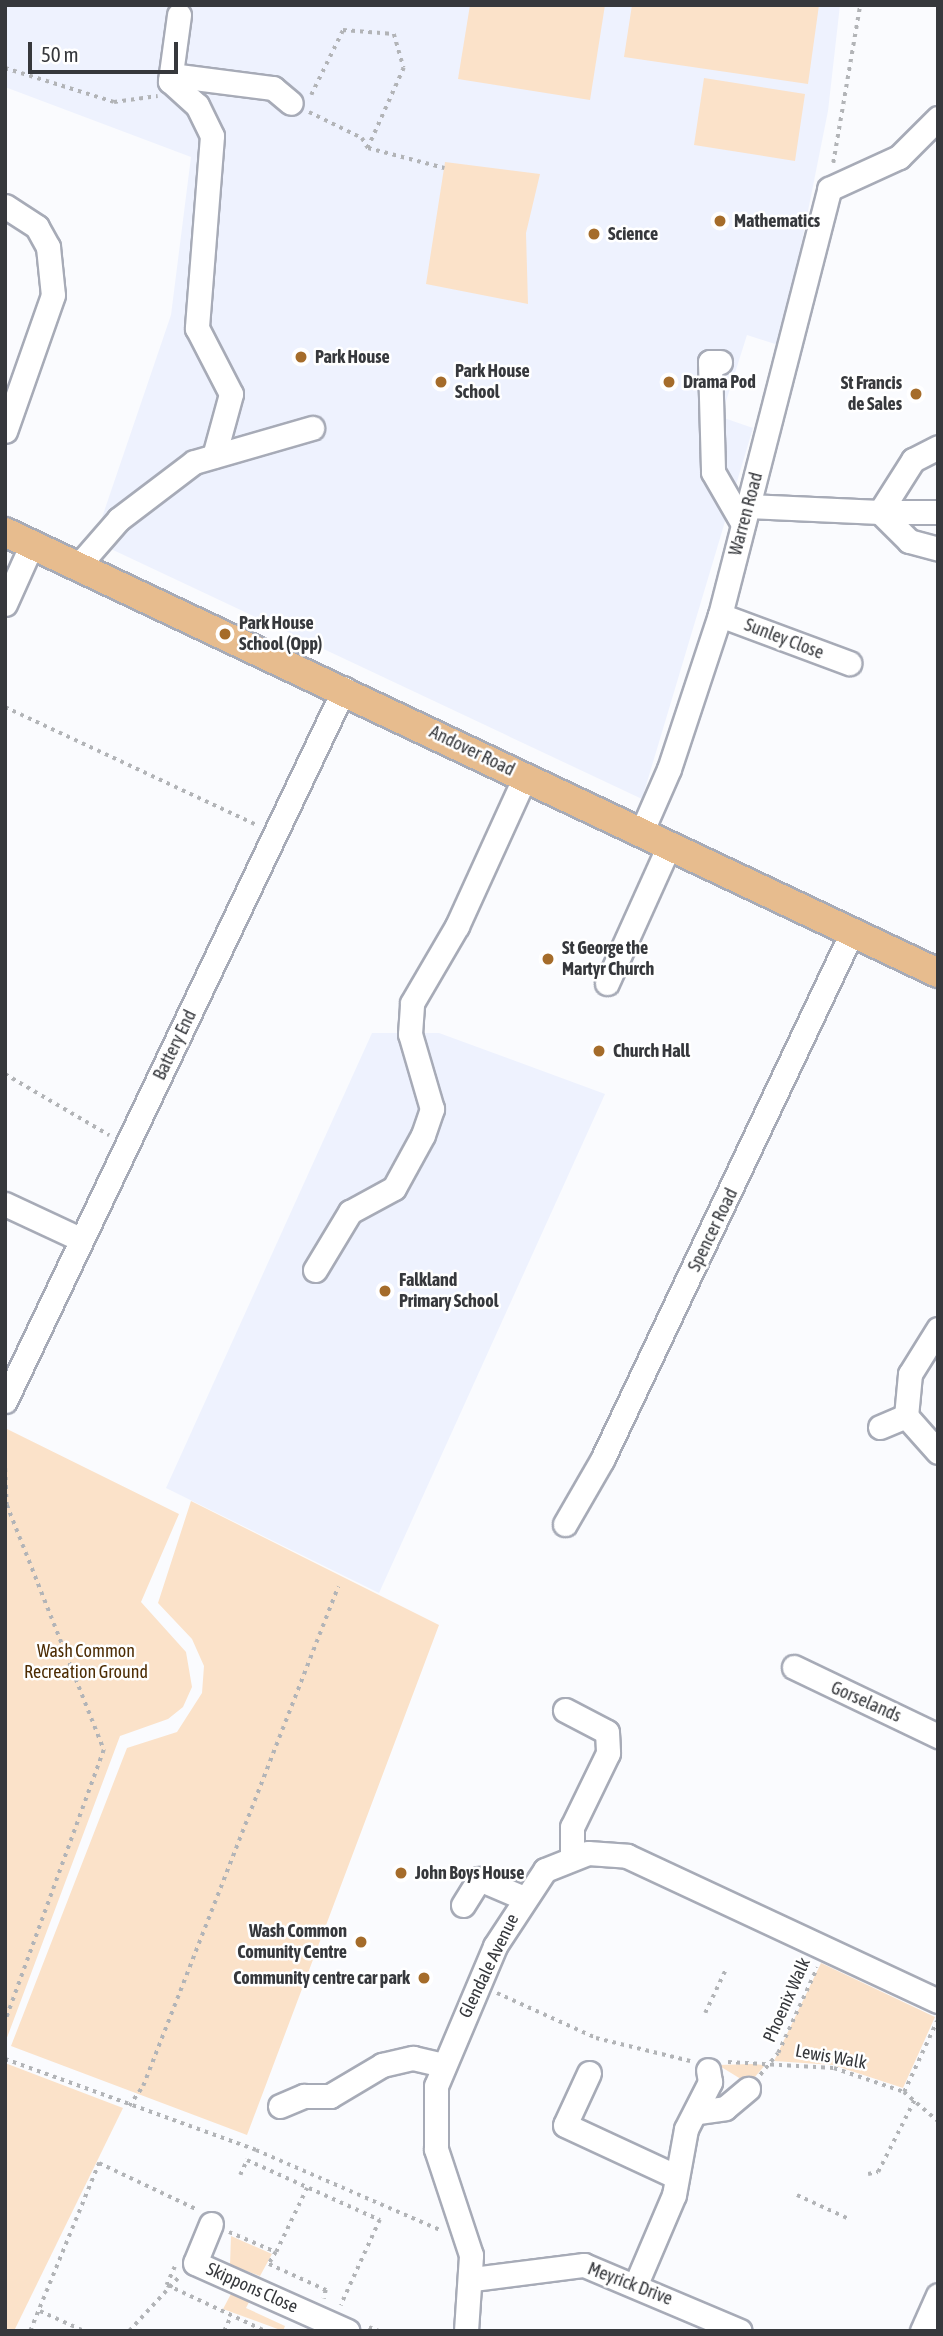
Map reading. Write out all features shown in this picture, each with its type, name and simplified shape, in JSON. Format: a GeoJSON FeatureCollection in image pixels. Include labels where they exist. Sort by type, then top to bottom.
{"type":"FeatureCollection","features":[{"type":"Feature","properties":{"kind":"main road","name":"Andover Road"},"geometry":{"type":"LineString","coordinates":[[5,532],[344,689],[938,973]]}},
{"type":"Feature","properties":{"kind":"street"},"geometry":{"type":"LineString","coordinates":[[171,78],[179,15]]}},
{"type":"Feature","properties":{"kind":"street"},"geometry":{"type":"LineString","coordinates":[[171,78],[273,88],[298,106]]}},
{"type":"Feature","properties":{"kind":"street"},"geometry":{"type":"LineString","coordinates":[[171,78],[197,106],[212,136],[197,328],[231,394],[214,456]]}},
{"type":"Feature","properties":{"kind":"street"},"geometry":{"type":"LineString","coordinates":[[828,189],[930,143],[938,118]]}},
{"type":"Feature","properties":{"kind":"street","name":"Warren Road"},"geometry":{"type":"LineString","coordinates":[[641,833],[720,615],[828,189]]}},
{"type":"Feature","properties":{"kind":"street"},"geometry":{"type":"LineString","coordinates":[[5,206],[37,227],[48,247],[53,295],[5,431]]}},
{"type":"Feature","properties":{"kind":"street"},"geometry":{"type":"LineString","coordinates":[[720,362],[709,362],[713,472],[745,515],[938,512]]}},
{"type":"Feature","properties":{"kind":"street"},"geometry":{"type":"LineString","coordinates":[[78,566],[161,484],[214,456],[312,428]]}},
{"type":"Feature","properties":{"kind":"street"},"geometry":{"type":"LineString","coordinates":[[880,512],[913,460],[938,447]]}},
{"type":"Feature","properties":{"kind":"street"},"geometry":{"type":"LineString","coordinates":[[880,512],[909,541],[938,549]]}},
{"type":"Feature","properties":{"kind":"street"},"geometry":{"type":"LineString","coordinates":[[5,604],[32,544]]}},
{"type":"Feature","properties":{"kind":"street","name":"Sunley Close"},"geometry":{"type":"LineString","coordinates":[[720,615],[849,663]]}},
{"type":"Feature","properties":{"kind":"street","name":"Battery End"},"geometry":{"type":"LineString","coordinates":[[5,1401],[78,1238],[278,835],[344,689]]}},
{"type":"Feature","properties":{"kind":"street"},"geometry":{"type":"LineString","coordinates":[[315,1270],[350,1212],[394,1188],[423,1135],[432,1109],[411,1034],[412,1003],[457,926],[525,776]]}},
{"type":"Feature","properties":{"kind":"street"},"geometry":{"type":"LineString","coordinates":[[607,983],[669,846]]}},
{"type":"Feature","properties":{"kind":"street","name":"Spencer Road"},"geometry":{"type":"LineString","coordinates":[[565,1524],[602,1460],[852,932]]}},
{"type":"Feature","properties":{"kind":"street"},"geometry":{"type":"LineString","coordinates":[[5,1204],[78,1238]]}},
{"type":"Feature","properties":{"kind":"street"},"geometry":{"type":"LineString","coordinates":[[938,1329],[910,1374],[906,1416],[938,1452]]}},
{"type":"Feature","properties":{"kind":"street"},"geometry":{"type":"LineString","coordinates":[[880,1427],[906,1416]]}},
{"type":"Feature","properties":{"kind":"street","name":"Gorselands"},"geometry":{"type":"LineString","coordinates":[[794,1667],[938,1736]]}},
{"type":"Feature","properties":{"kind":"street"},"geometry":{"type":"LineString","coordinates":[[565,1710],[607,1732],[608,1752],[572,1827],[572,1857]]}},
{"type":"Feature","properties":{"kind":"street","name":"Glendale Avenue"},"geometry":{"type":"LineString","coordinates":[[466,2331],[473,2279],[467,2240],[433,2128],[444,2065],[495,1946],[524,1898],[545,1870],[572,1857],[627,1856],[938,2001]]}},
{"type":"Feature","properties":{"kind":"street"},"geometry":{"type":"LineString","coordinates":[[463,1905],[479,1879],[524,1898]]}},
{"type":"Feature","properties":{"kind":"street"},"geometry":{"type":"LineString","coordinates":[[280,2106],[304,2095],[330,2096],[382,2065],[413,2058],[444,2065]]}},
{"type":"Feature","properties":{"kind":"street"},"geometry":{"type":"LineString","coordinates":[[636,2284],[677,2177],[686,2129],[698,2112],[710,2082],[707,2066]]}},
{"type":"Feature","properties":{"kind":"street"},"geometry":{"type":"LineString","coordinates":[[589,2073],[562,2133],[677,2177]]}},
{"type":"Feature","properties":{"kind":"street"},"geometry":{"type":"LineString","coordinates":[[698,2112],[725,2108],[748,2089]]}},
{"type":"Feature","properties":{"kind":"street","name":"Skippons Close"},"geometry":{"type":"LineString","coordinates":[[211,2222],[195,2263],[348,2322]]}},
{"type":"Feature","properties":{"kind":"street","name":"Meyrick Drive"},"geometry":{"type":"LineString","coordinates":[[473,2279],[570,2264],[636,2284],[734,2330]]}},
{"type":"Feature","properties":{"kind":"street"},"geometry":{"type":"LineString","coordinates":[[922,2331],[938,2295]]}},
{"type":"Feature","properties":{"kind":"path"},"geometry":{"type":"LineString","coordinates":[[828,189],[860,5]]}},
{"type":"Feature","properties":{"kind":"path"},"geometry":{"type":"LineString","coordinates":[[368,148],[404,68],[394,34],[344,30],[298,106],[362,138],[368,148],[444,168]]}},
{"type":"Feature","properties":{"kind":"path"},"geometry":{"type":"LineString","coordinates":[[5,68],[114,102],[147,101],[171,78]]}},
{"type":"Feature","properties":{"kind":"path"},"geometry":{"type":"LineString","coordinates":[[5,707],[278,835]]}},
{"type":"Feature","properties":{"kind":"path"},"geometry":{"type":"LineString","coordinates":[[5,1074],[126,1146]]}},
{"type":"Feature","properties":{"kind":"path"},"geometry":{"type":"LineString","coordinates":[[5,1460],[7,1505],[104,1750],[5,2022]]}},
{"type":"Feature","properties":{"kind":"path"},"geometry":{"type":"LineString","coordinates":[[130,2106],[143,2087],[338,1587]]}},
{"type":"Feature","properties":{"kind":"path","name":"Phoenix Walk"},"geometry":{"type":"LineString","coordinates":[[771,2062],[826,1947]]}},
{"type":"Feature","properties":{"kind":"path"},"geometry":{"type":"LineString","coordinates":[[705,2013],[725,1970]]}},
{"type":"Feature","properties":{"kind":"path","name":"Lewis Walk"},"geometry":{"type":"LineString","coordinates":[[502,1995],[628,2049],[707,2066],[771,2062],[834,2068],[904,2092],[938,2121]]}},
{"type":"Feature","properties":{"kind":"path"},"geometry":{"type":"LineString","coordinates":[[904,2092],[938,2020]]}},
{"type":"Feature","properties":{"kind":"path"},"geometry":{"type":"LineString","coordinates":[[5,2059],[256,2150],[385,2211],[467,2240]]}},
{"type":"Feature","properties":{"kind":"path"},"geometry":{"type":"LineString","coordinates":[[868,2174],[878,2172],[914,2101]]}},
{"type":"Feature","properties":{"kind":"path"},"geometry":{"type":"LineString","coordinates":[[240,2175],[247,2160],[380,2220],[348,2322],[379,2331]]}},
{"type":"Feature","properties":{"kind":"path"},"geometry":{"type":"LineString","coordinates":[[30,2331],[99,2163],[211,2222],[276,2252]]}},
{"type":"Feature","properties":{"kind":"path"},"geometry":{"type":"LineString","coordinates":[[307,2187],[269,2264],[326,2290],[321,2306],[329,2310]]}},
{"type":"Feature","properties":{"kind":"path"},"geometry":{"type":"LineString","coordinates":[[797,2195],[847,2218]]}},
{"type":"Feature","properties":{"kind":"path"},"geometry":{"type":"LineString","coordinates":[[129,2331],[151,2301],[195,2263]]}},
{"type":"Feature","properties":{"kind":"path"},"geometry":{"type":"LineString","coordinates":[[40,2311],[84,2331]]}},
{"type":"Feature","properties":{"kind":"path"},"geometry":{"type":"LineString","coordinates":[[224,2331],[231,2315]]}},
{"type":"Feature","properties":{"kind":"shaded area","name":"Park House School"},"geometry":{"type":"Polygon","coordinates":[[[5,5],[840,5],[828,111],[781,346],[747,335],[721,417],[753,428],[642,799],[94,541],[171,315],[191,157],[5,87],[5,5]]]}},
{"type":"Feature","properties":{"kind":"shaded area","name":"Falkland Primary School"},"geometry":{"type":"Polygon","coordinates":[[[372,1033],[439,1033],[605,1094],[379,1593],[166,1488],[372,1033]]]}},
{"type":"Feature","properties":{"kind":"green space"},"geometry":{"type":"Polygon","coordinates":[[[470,5],[605,5],[590,100],[458,79],[470,5]]]}},
{"type":"Feature","properties":{"kind":"green space"},"geometry":{"type":"Polygon","coordinates":[[[632,5],[819,5],[808,84],[624,57],[632,5]]]}},
{"type":"Feature","properties":{"kind":"green space"},"geometry":{"type":"Polygon","coordinates":[[[704,78],[805,94],[795,161],[694,145],[704,78]]]}},
{"type":"Feature","properties":{"kind":"green space"},"geometry":{"type":"Polygon","coordinates":[[[445,162],[540,174],[526,233],[528,304],[426,284],[445,162]]]}},
{"type":"Feature","properties":{"kind":"green space","name":"Wash Common Recreation Ground"},"geometry":{"type":"Polygon","coordinates":[[[5,1428],[179,1514],[141,1602],[186,1652],[192,1687],[183,1707],[168,1719],[120,1736],[5,2043],[5,1428]]]}},
{"type":"Feature","properties":{"kind":"green space"},"geometry":{"type":"Polygon","coordinates":[[[191,1501],[439,1625],[247,2135],[11,2046],[127,1748],[177,1732],[202,1693],[204,1666],[192,1639],[158,1603],[191,1501]]]}},
{"type":"Feature","properties":{"kind":"green space"},"geometry":{"type":"Polygon","coordinates":[[[821,1963],[935,2017],[903,2088],[833,2065],[774,2061],[821,1963]]]}},
{"type":"Feature","properties":{"kind":"green space"},"geometry":{"type":"Polygon","coordinates":[[[5,2063],[123,2108],[14,2331],[5,2331],[5,2063]]]}},
{"type":"Feature","properties":{"kind":"green space"},"geometry":{"type":"Polygon","coordinates":[[[752,2064],[765,2065],[749,2084],[718,2065],[752,2064]]]}},
{"type":"Feature","properties":{"kind":"green space"},"geometry":{"type":"Polygon","coordinates":[[[231,2236],[272,2254],[260,2276],[230,2265],[231,2236]]]}},
{"type":"Feature","properties":{"kind":"green space"},"geometry":{"type":"Polygon","coordinates":[[[232,2292],[252,2296],[246,2308],[285,2326],[283,2331],[223,2309],[232,2292]]]}},
{"type":"Feature","properties":{"kind":"place","name":"Mathematics"},"geometry":{"type":"Point","coordinates":[720,221]}},
{"type":"Feature","properties":{"kind":"place","name":"Science"},"geometry":{"type":"Point","coordinates":[594,234]}},
{"type":"Feature","properties":{"kind":"place","name":"Park House"},"geometry":{"type":"Point","coordinates":[301,357]}},
{"type":"Feature","properties":{"kind":"place","name":"Park House School"},"geometry":{"type":"Point","coordinates":[441,382]}},
{"type":"Feature","properties":{"kind":"place","name":"Drama Pod"},"geometry":{"type":"Point","coordinates":[669,382]}},
{"type":"Feature","properties":{"kind":"place","name":"St Francis de Sales"},"geometry":{"type":"Point","coordinates":[916,394]}},
{"type":"Feature","properties":{"kind":"place","name":"Park House School (Opp)"},"geometry":{"type":"Point","coordinates":[225,634]}},
{"type":"Feature","properties":{"kind":"place","name":"St George the Martyr Church"},"geometry":{"type":"Point","coordinates":[548,959]}},
{"type":"Feature","properties":{"kind":"place","name":"Church Hall"},"geometry":{"type":"Point","coordinates":[599,1051]}},
{"type":"Feature","properties":{"kind":"place","name":"Falkland Primary School"},"geometry":{"type":"Point","coordinates":[385,1291]}},
{"type":"Feature","properties":{"kind":"place","name":"John Boys House"},"geometry":{"type":"Point","coordinates":[401,1873]}},
{"type":"Feature","properties":{"kind":"place","name":"Wash Common Comunity Centre"},"geometry":{"type":"Point","coordinates":[361,1942]}},
{"type":"Feature","properties":{"kind":"place","name":"Community centre car park"},"geometry":{"type":"Point","coordinates":[424,1978]}}]}
